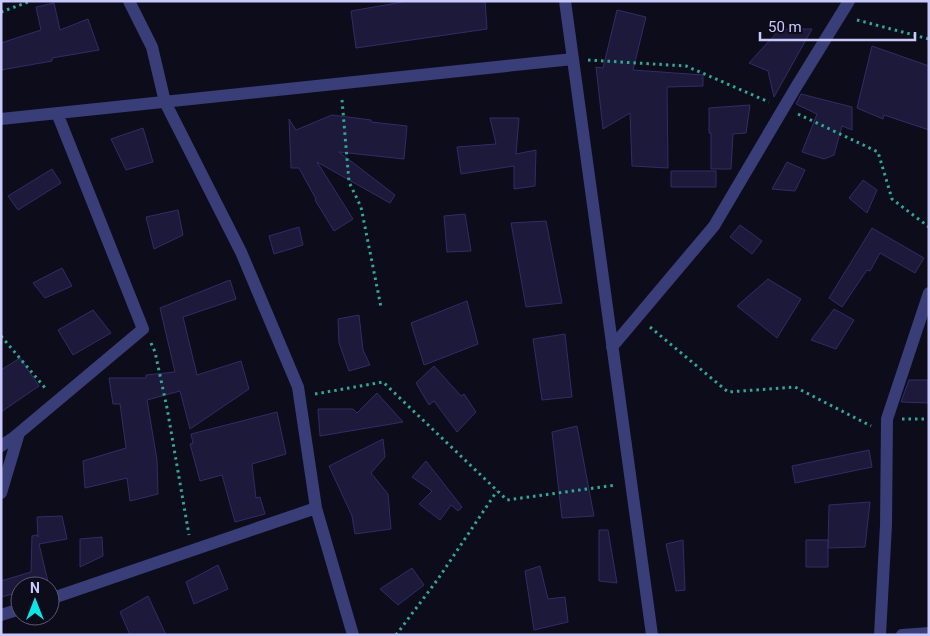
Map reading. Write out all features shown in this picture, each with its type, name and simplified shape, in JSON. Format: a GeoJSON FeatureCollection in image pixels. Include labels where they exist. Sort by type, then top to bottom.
{"type":"FeatureCollection","features":[{"type":"Feature","properties":{"kind":"street"},"geometry":{"type":"LineString","coordinates":[[129,1],[152,47],[165,102],[241,252],[298,387],[316,508],[353,635]]}},
{"type":"Feature","properties":{"kind":"street"},"geometry":{"type":"LineString","coordinates":[[565,1],[652,635]]}},
{"type":"Feature","properties":{"kind":"street"},"geometry":{"type":"LineString","coordinates":[[612,347],[714,226],[849,1]]}},
{"type":"Feature","properties":{"kind":"street"},"geometry":{"type":"LineString","coordinates":[[1,119],[573,59]]}},
{"type":"Feature","properties":{"kind":"street"},"geometry":{"type":"LineString","coordinates":[[1,446],[142,329],[57,113]]}},
{"type":"Feature","properties":{"kind":"street"},"geometry":{"type":"LineString","coordinates":[[880,635],[886,525],[887,419],[929,293]]}},
{"type":"Feature","properties":{"kind":"street"},"geometry":{"type":"LineString","coordinates":[[1,493],[18,433]]}},
{"type":"Feature","properties":{"kind":"street"},"geometry":{"type":"LineString","coordinates":[[60,596],[316,508]]}},
{"type":"Feature","properties":{"kind":"street"},"geometry":{"type":"LineString","coordinates":[[902,635],[929,633]]}},
{"type":"Feature","properties":{"kind":"path"},"geometry":{"type":"LineString","coordinates":[[1,12],[31,1]]}},
{"type":"Feature","properties":{"kind":"path"},"geometry":{"type":"LineString","coordinates":[[840,16],[929,39]]}},
{"type":"Feature","properties":{"kind":"path"},"geometry":{"type":"LineString","coordinates":[[573,59],[686,66],[784,108],[878,152],[892,199],[929,227]]}},
{"type":"Feature","properties":{"kind":"path"},"geometry":{"type":"LineString","coordinates":[[340,83],[349,182],[361,207],[381,307]]}},
{"type":"Feature","properties":{"kind":"path"},"geometry":{"type":"LineString","coordinates":[[638,317],[728,392],[795,387],[887,434]]}},
{"type":"Feature","properties":{"kind":"path"},"geometry":{"type":"LineString","coordinates":[[142,329],[155,352],[167,408],[192,550]]}},
{"type":"Feature","properties":{"kind":"path"},"geometry":{"type":"LineString","coordinates":[[1,336],[57,401]]}},
{"type":"Feature","properties":{"kind":"path"},"geometry":{"type":"LineString","coordinates":[[299,396],[383,382],[507,500],[631,482]]}},
{"type":"Feature","properties":{"kind":"path"},"geometry":{"type":"LineString","coordinates":[[887,419],[929,419]]}},
{"type":"Feature","properties":{"kind":"path"},"geometry":{"type":"LineString","coordinates":[[396,635],[438,579],[498,491]]}},
{"type":"Feature","properties":{"kind":"building"},"geometry":{"type":"Polygon","coordinates":[[[408,1],[485,1],[487,29],[356,48],[351,11],[408,1]]]}},
{"type":"Feature","properties":{"kind":"building"},"geometry":{"type":"Polygon","coordinates":[[[54,3],[60,30],[88,19],[99,50],[52,58],[52,61],[1,70],[1,43],[41,30],[36,7],[54,3]]]}},
{"type":"Feature","properties":{"kind":"building"},"geometry":{"type":"Polygon","coordinates":[[[617,10],[646,17],[633,70],[703,75],[703,86],[667,87],[668,168],[632,166],[630,113],[603,129],[596,67],[603,68],[617,10]]]}},
{"type":"Feature","properties":{"kind":"building"},"geometry":{"type":"Polygon","coordinates":[[[780,29],[812,29],[774,97],[768,71],[749,63],[780,29]]]}},
{"type":"Feature","properties":{"kind":"building"},"geometry":{"type":"Polygon","coordinates":[[[872,46],[929,66],[929,130],[884,115],[883,119],[857,108],[872,46]]]}},
{"type":"Feature","properties":{"kind":"building"},"geometry":{"type":"Polygon","coordinates":[[[801,94],[852,107],[852,130],[842,126],[834,155],[824,159],[802,152],[817,114],[796,104],[801,94]]]}},
{"type":"Feature","properties":{"kind":"building"},"geometry":{"type":"Polygon","coordinates":[[[750,105],[746,133],[733,134],[731,169],[711,169],[709,108],[750,105]]]}},
{"type":"Feature","properties":{"kind":"building"},"geometry":{"type":"Polygon","coordinates":[[[332,115],[407,126],[404,159],[339,152],[395,195],[390,203],[317,162],[353,219],[334,231],[315,200],[299,168],[291,168],[289,119],[296,130],[332,115]]]}},
{"type":"Feature","properties":{"kind":"building"},"geometry":{"type":"Polygon","coordinates":[[[490,118],[519,118],[516,154],[536,150],[535,186],[514,189],[514,166],[461,174],[457,147],[496,144],[490,118]]]}},
{"type":"Feature","properties":{"kind":"building"},"geometry":{"type":"Polygon","coordinates":[[[143,128],[153,162],[126,170],[111,139],[143,128]]]}},
{"type":"Feature","properties":{"kind":"building"},"geometry":{"type":"Polygon","coordinates":[[[787,162],[805,170],[795,191],[772,189],[787,162]]]}},
{"type":"Feature","properties":{"kind":"building"},"geometry":{"type":"Polygon","coordinates":[[[52,169],[61,183],[18,210],[8,196],[52,169]]]}},
{"type":"Feature","properties":{"kind":"building"},"geometry":{"type":"Polygon","coordinates":[[[671,171],[716,171],[716,187],[671,187],[671,171]]]}},
{"type":"Feature","properties":{"kind":"building"},"geometry":{"type":"Polygon","coordinates":[[[863,180],[877,190],[867,213],[849,198],[863,180]]]}},
{"type":"Feature","properties":{"kind":"building"},"geometry":{"type":"Polygon","coordinates":[[[178,210],[183,235],[154,249],[146,217],[178,210]]]}},
{"type":"Feature","properties":{"kind":"building"},"geometry":{"type":"Polygon","coordinates":[[[465,214],[471,251],[447,252],[444,216],[465,214]]]}},
{"type":"Feature","properties":{"kind":"building"},"geometry":{"type":"Polygon","coordinates":[[[546,221],[562,303],[526,307],[511,223],[546,221]]]}},
{"type":"Feature","properties":{"kind":"building"},"geometry":{"type":"Polygon","coordinates":[[[740,225],[762,241],[752,254],[730,237],[740,225]]]}},
{"type":"Feature","properties":{"kind":"building"},"geometry":{"type":"Polygon","coordinates":[[[299,227],[303,245],[274,254],[269,236],[299,227]]]}},
{"type":"Feature","properties":{"kind":"building"},"geometry":{"type":"Polygon","coordinates":[[[872,228],[924,258],[915,273],[880,253],[870,271],[867,270],[842,307],[829,298],[872,228]]]}},
{"type":"Feature","properties":{"kind":"building"},"geometry":{"type":"Polygon","coordinates":[[[62,268],[72,286],[45,298],[33,283],[62,268]]]}},
{"type":"Feature","properties":{"kind":"building"},"geometry":{"type":"Polygon","coordinates":[[[768,279],[801,299],[777,338],[737,306],[768,279]]]}},
{"type":"Feature","properties":{"kind":"building"},"geometry":{"type":"Polygon","coordinates":[[[230,280],[236,299],[183,317],[197,375],[241,361],[249,389],[190,429],[180,391],[147,400],[157,460],[158,494],[130,501],[127,478],[85,488],[83,461],[126,448],[120,404],[113,404],[109,378],[146,378],[146,375],[175,372],[160,308],[230,280]]]}},
{"type":"Feature","properties":{"kind":"building"},"geometry":{"type":"Polygon","coordinates":[[[467,301],[478,344],[424,365],[411,323],[467,301]]]}},
{"type":"Feature","properties":{"kind":"building"},"geometry":{"type":"Polygon","coordinates":[[[834,309],[854,320],[836,349],[811,340],[834,309]]]}},
{"type":"Feature","properties":{"kind":"building"},"geometry":{"type":"Polygon","coordinates":[[[93,310],[111,333],[73,355],[58,330],[93,310]]]}},
{"type":"Feature","properties":{"kind":"building"},"geometry":{"type":"Polygon","coordinates":[[[359,315],[363,350],[370,365],[349,371],[339,343],[338,319],[359,315]]]}},
{"type":"Feature","properties":{"kind":"building"},"geometry":{"type":"Polygon","coordinates":[[[565,334],[572,397],[542,400],[533,339],[565,334]]]}},
{"type":"Feature","properties":{"kind":"building"},"geometry":{"type":"Polygon","coordinates":[[[20,358],[39,386],[1,412],[1,370],[20,358]]]}},
{"type":"Feature","properties":{"kind":"building"},"geometry":{"type":"Polygon","coordinates":[[[434,366],[461,396],[464,394],[476,412],[457,432],[434,401],[429,405],[416,383],[434,366]]]}},
{"type":"Feature","properties":{"kind":"building"},"geometry":{"type":"Polygon","coordinates":[[[909,380],[928,380],[928,403],[901,402],[909,380]]]}},
{"type":"Feature","properties":{"kind":"building"},"geometry":{"type":"Polygon","coordinates":[[[377,393],[403,422],[320,436],[318,409],[353,409],[357,413],[377,393]]]}},
{"type":"Feature","properties":{"kind":"building"},"geometry":{"type":"Polygon","coordinates":[[[277,412],[286,454],[252,464],[256,498],[260,497],[265,514],[235,522],[222,475],[200,481],[190,444],[193,443],[191,434],[277,412]]]}},
{"type":"Feature","properties":{"kind":"building"},"geometry":{"type":"Polygon","coordinates":[[[577,426],[594,516],[562,518],[552,432],[577,426]]]}},
{"type":"Feature","properties":{"kind":"building"},"geometry":{"type":"Polygon","coordinates":[[[383,439],[385,457],[371,473],[388,494],[391,529],[355,534],[352,516],[329,466],[383,439]]]}},
{"type":"Feature","properties":{"kind":"building"},"geometry":{"type":"Polygon","coordinates":[[[869,450],[872,467],[795,483],[792,466],[869,450]]]}},
{"type":"Feature","properties":{"kind":"building"},"geometry":{"type":"Polygon","coordinates":[[[426,461],[462,507],[458,511],[451,505],[440,520],[419,504],[432,491],[412,477],[426,461]]]}},
{"type":"Feature","properties":{"kind":"building"},"geometry":{"type":"Polygon","coordinates":[[[870,502],[865,547],[828,548],[829,505],[870,502]]]}},
{"type":"Feature","properties":{"kind":"building"},"geometry":{"type":"Polygon","coordinates":[[[62,516],[67,539],[39,544],[47,576],[18,576],[31,572],[32,536],[37,535],[38,537],[37,517],[62,516]]]}},
{"type":"Feature","properties":{"kind":"building"},"geometry":{"type":"Polygon","coordinates":[[[599,530],[608,530],[617,583],[599,581],[599,530]]]}},
{"type":"Feature","properties":{"kind":"building"},"geometry":{"type":"Polygon","coordinates":[[[102,537],[103,556],[80,567],[80,539],[102,537]]]}},
{"type":"Feature","properties":{"kind":"building"},"geometry":{"type":"Polygon","coordinates":[[[683,540],[685,590],[676,591],[666,544],[683,540]]]}},
{"type":"Feature","properties":{"kind":"building"},"geometry":{"type":"Polygon","coordinates":[[[806,540],[828,540],[828,567],[806,567],[806,540]]]}},
{"type":"Feature","properties":{"kind":"building"},"geometry":{"type":"Polygon","coordinates":[[[218,565],[228,589],[194,604],[186,582],[218,565]]]}},
{"type":"Feature","properties":{"kind":"building"},"geometry":{"type":"Polygon","coordinates":[[[540,566],[548,599],[565,597],[568,622],[534,630],[525,571],[540,566]]]}},
{"type":"Feature","properties":{"kind":"building"},"geometry":{"type":"Polygon","coordinates":[[[412,568],[424,585],[398,605],[380,589],[412,568]]]}},
{"type":"Feature","properties":{"kind":"building"},"geometry":{"type":"Polygon","coordinates":[[[10,578],[10,595],[1,597],[1,581],[10,578]]]}},
{"type":"Feature","properties":{"kind":"building"},"geometry":{"type":"Polygon","coordinates":[[[148,596],[166,635],[130,635],[120,612],[148,596]]]}}]}
